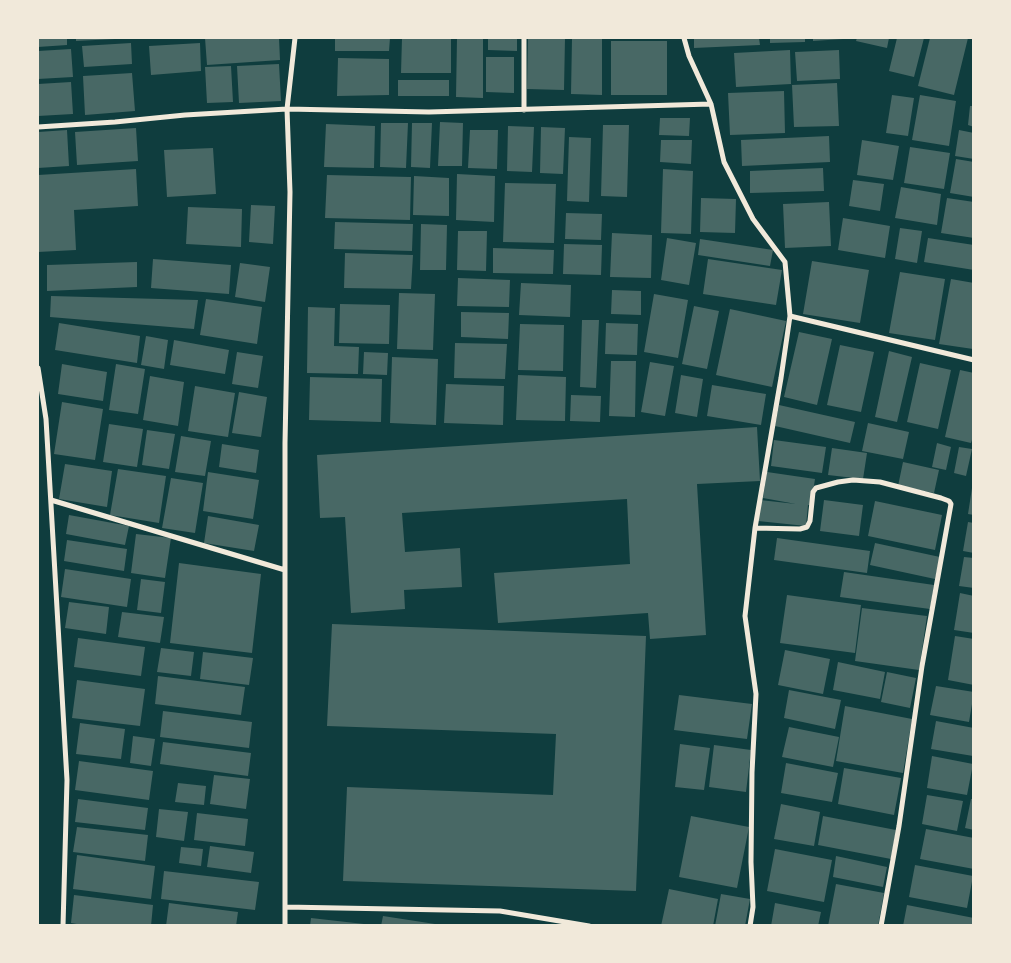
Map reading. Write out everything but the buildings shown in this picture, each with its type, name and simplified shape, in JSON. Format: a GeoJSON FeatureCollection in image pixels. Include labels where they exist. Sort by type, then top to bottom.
{"type":"FeatureCollection","features":[{"type":"Feature","properties":{"kind":"street"},"geometry":{"type":"LineString","coordinates":[[285,926],[284,443],[290,192],[288,109],[295,38]]}},
{"type":"Feature","properties":{"kind":"street"},"geometry":{"type":"LineString","coordinates":[[524,38],[524,110]]}},
{"type":"Feature","properties":{"kind":"street"},"geometry":{"type":"LineString","coordinates":[[684,38],[689,56],[711,104],[724,162],[753,219],[785,262],[790,316],[755,528],[745,616],[756,694],[752,772],[753,907],[750,926]]}},
{"type":"Feature","properties":{"kind":"street"},"geometry":{"type":"LineString","coordinates":[[38,127],[288,109],[429,112],[711,104]]}},
{"type":"Feature","properties":{"kind":"street"},"geometry":{"type":"LineString","coordinates":[[790,316],[974,360]]}},
{"type":"Feature","properties":{"kind":"street"},"geometry":{"type":"LineString","coordinates":[[38,368],[46,419],[67,780],[63,926]]}},
{"type":"Feature","properties":{"kind":"street"},"geometry":{"type":"LineString","coordinates":[[755,528],[807,527],[810,522],[813,492],[816,488],[853,480],[880,482],[941,498],[949,501],[951,504],[922,666],[899,826],[881,926]]}},
{"type":"Feature","properties":{"kind":"street"},"geometry":{"type":"LineString","coordinates":[[51,500],[285,570]]}},
{"type":"Feature","properties":{"kind":"street"},"geometry":{"type":"LineString","coordinates":[[285,907],[500,911],[588,925]]}}]}
